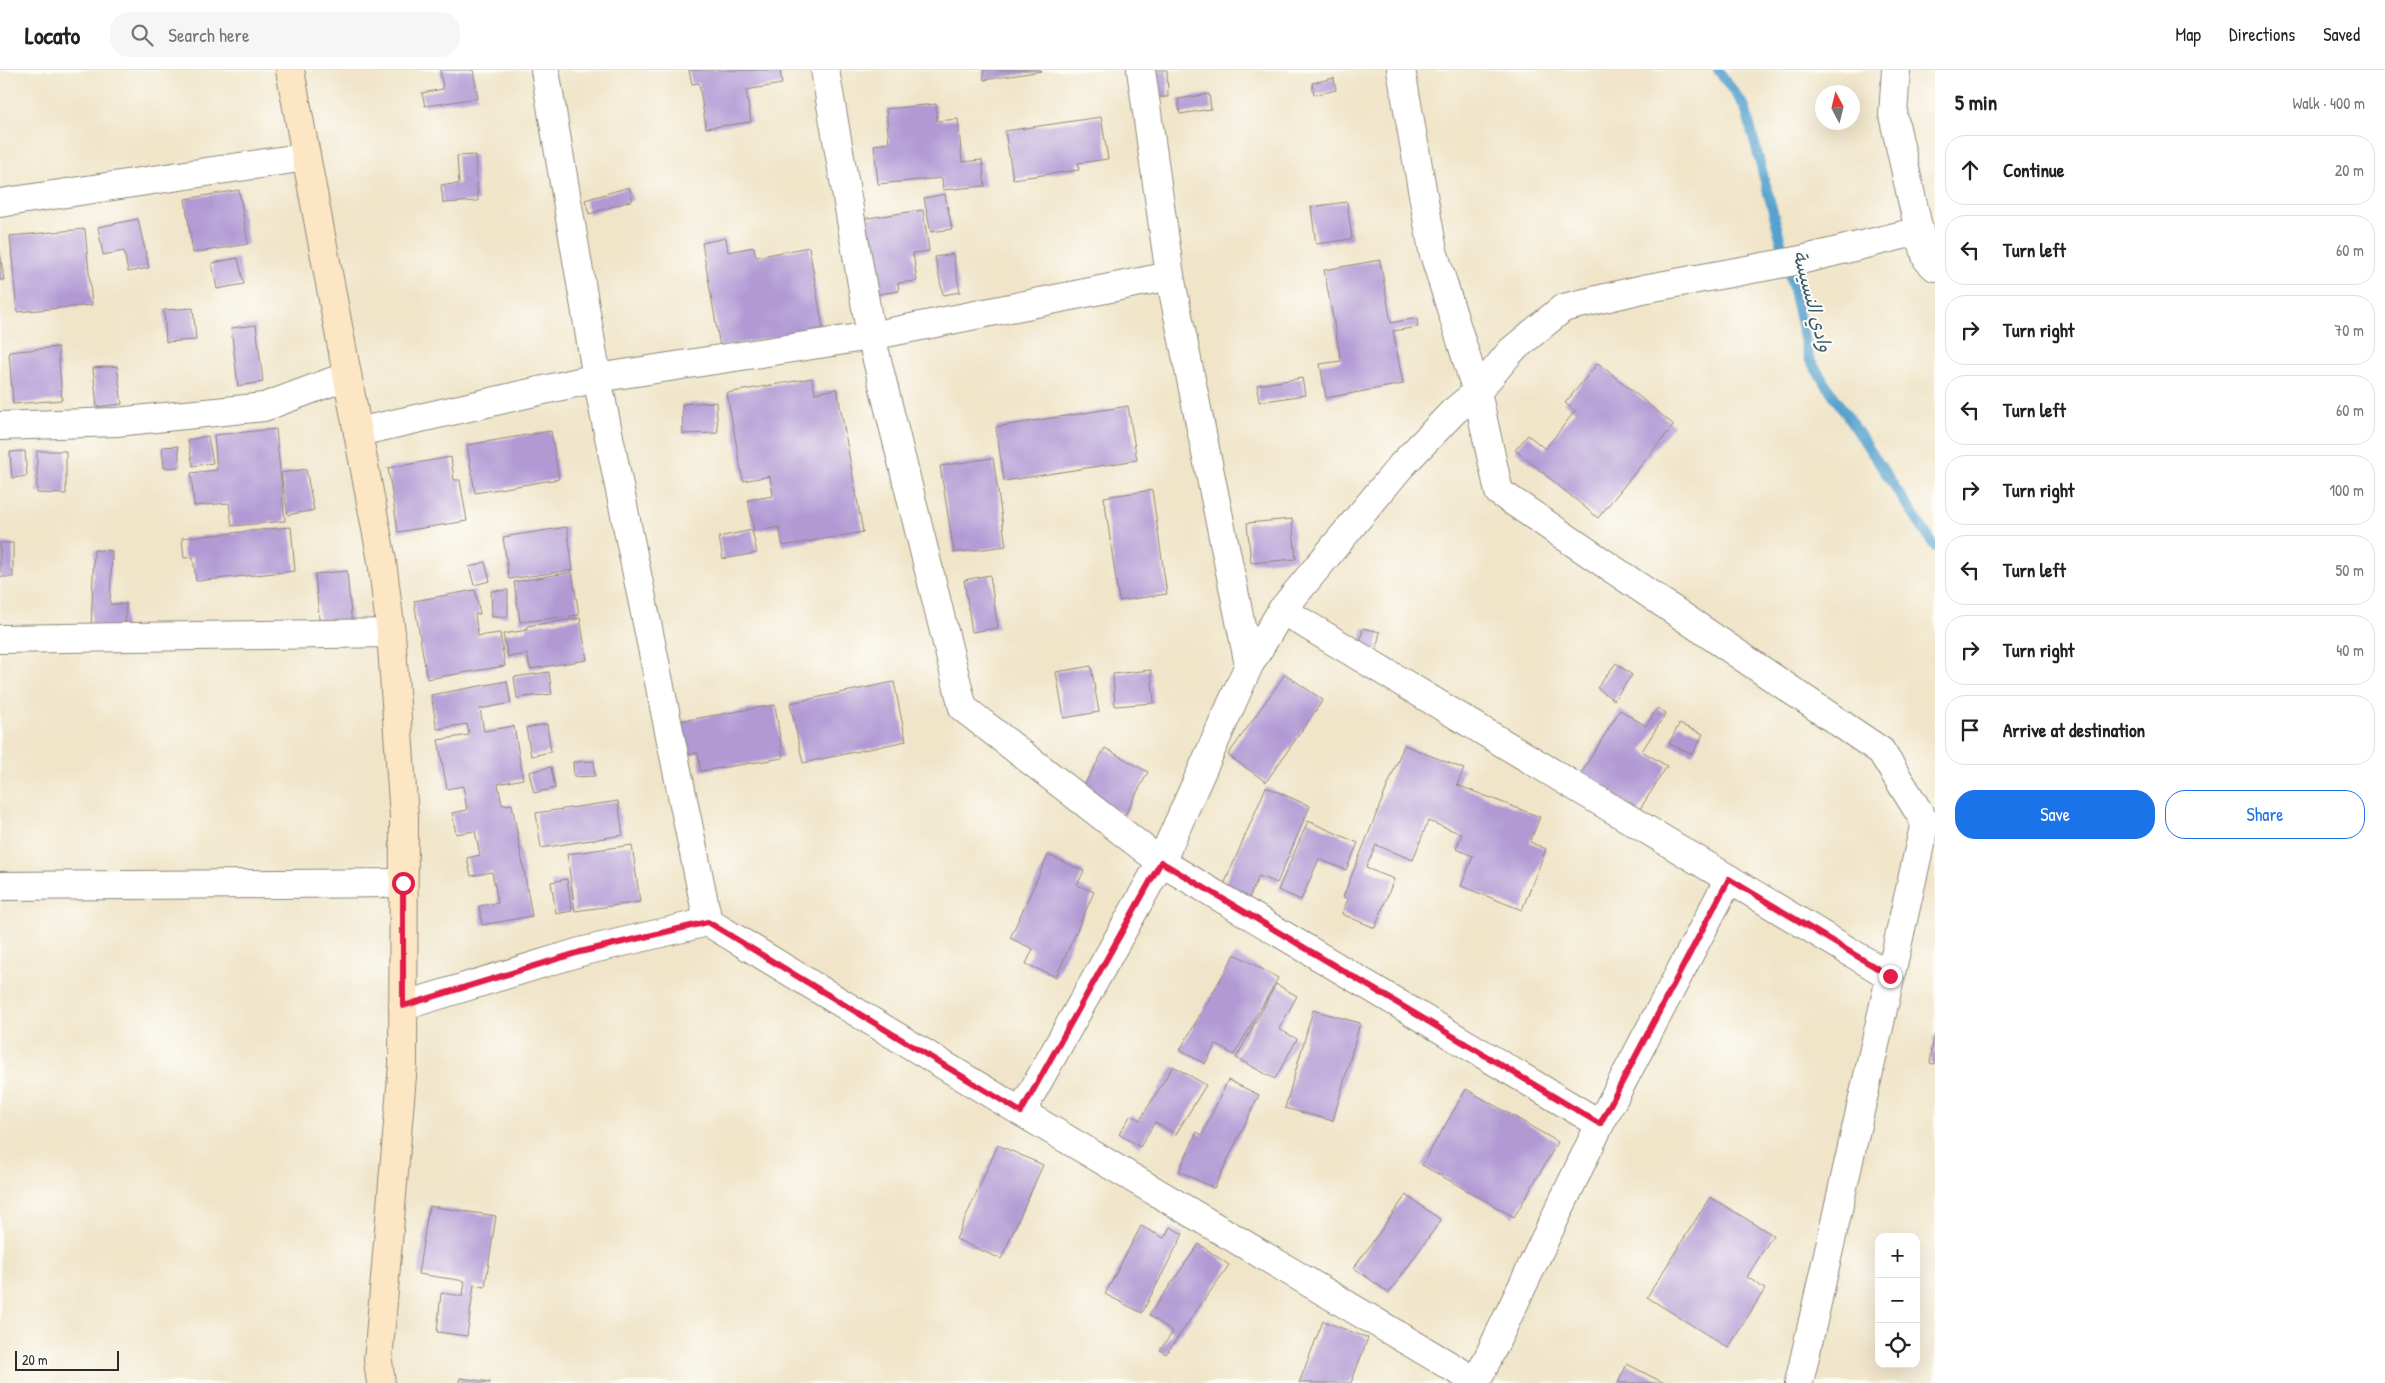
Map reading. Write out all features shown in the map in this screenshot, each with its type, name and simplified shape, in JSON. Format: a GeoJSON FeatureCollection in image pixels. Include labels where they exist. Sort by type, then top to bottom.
{"type":"FeatureCollection","features":[{"type":"Feature","properties":{"kind":"street"},"geometry":{"type":"LineString","coordinates":[[290,70],[382,560],[391,633],[404,818],[403,1064],[378,1361],[381,1383]]}},
{"type":"Feature","properties":{"kind":"street"},"geometry":{"type":"LineString","coordinates":[[545,70],[597,378],[708,922]]}},
{"type":"Feature","properties":{"kind":"street"},"geometry":{"type":"LineString","coordinates":[[825,70],[872,336],[963,708],[1161,862],[1600,1124]]}},
{"type":"Feature","properties":{"kind":"street"},"geometry":{"type":"LineString","coordinates":[[1141,70],[1170,276],[1249,665]]}},
{"type":"Feature","properties":{"kind":"street"},"geometry":{"type":"LineString","coordinates":[[1401,70],[1434,252],[1477,392],[1499,492],[1881,750],[1925,822],[1799,1383]]}},
{"type":"Feature","properties":{"kind":"street"},"geometry":{"type":"LineString","coordinates":[[1896,70],[1893,116],[1919,231],[1927,259],[1935,267]]}},
{"type":"Feature","properties":{"kind":"street"},"geometry":{"type":"LineString","coordinates":[[0,203],[306,157]]}},
{"type":"Feature","properties":{"kind":"street"},"geometry":{"type":"LineString","coordinates":[[1021,1112],[1161,862],[1249,665],[1282,610],[1401,466],[1453,412],[1477,392],[1511,351],[1563,308],[1643,289],[1801,260],[1919,231]]}},
{"type":"Feature","properties":{"kind":"street"},"geometry":{"type":"LineString","coordinates":[[358,432],[597,378],[872,336],[1170,276]]}},
{"type":"Feature","properties":{"kind":"street"},"geometry":{"type":"LineString","coordinates":[[0,426],[116,422],[264,407],[347,376]]}},
{"type":"Feature","properties":{"kind":"street"},"geometry":{"type":"LineString","coordinates":[[1282,610],[1890,976]]}},
{"type":"Feature","properties":{"kind":"street"},"geometry":{"type":"LineString","coordinates":[[0,639],[391,633]]}},
{"type":"Feature","properties":{"kind":"street"},"geometry":{"type":"LineString","coordinates":[[403,1006],[580,952],[708,922],[1021,1112],[1477,1382],[1600,1124],[1729,879]]}},
{"type":"Feature","properties":{"kind":"street"},"geometry":{"type":"LineString","coordinates":[[0,886],[403,883]]}},
{"type":"Feature","properties":{"kind":"building"},"geometry":{"type":"Polygon","coordinates":[[[440,70],[473,70],[478,98],[425,106],[422,93],[443,89],[440,70]]]}},
{"type":"Feature","properties":{"kind":"building"},"geometry":{"type":"Polygon","coordinates":[[[689,70],[780,70],[782,84],[746,90],[751,122],[706,128],[699,83],[692,84],[689,70]]]}},
{"type":"Feature","properties":{"kind":"building"},"geometry":{"type":"Polygon","coordinates":[[[983,70],[1041,70],[1042,71],[984,80],[983,70]]]}},
{"type":"Feature","properties":{"kind":"building"},"geometry":{"type":"Polygon","coordinates":[[[1155,70],[1167,70],[1168,97],[1157,97],[1155,70]]]}},
{"type":"Feature","properties":{"kind":"building"},"geometry":{"type":"Polygon","coordinates":[[[1334,78],[1336,90],[1314,95],[1312,83],[1334,78]]]}},
{"type":"Feature","properties":{"kind":"building"},"geometry":{"type":"Polygon","coordinates":[[[1209,94],[1211,109],[1180,114],[1178,99],[1209,94]]]}},
{"type":"Feature","properties":{"kind":"building"},"geometry":{"type":"Polygon","coordinates":[[[936,104],[937,121],[958,119],[962,162],[982,160],[985,186],[943,190],[942,178],[878,184],[874,145],[889,143],[886,109],[936,104]]]}},
{"type":"Feature","properties":{"kind":"building"},"geometry":{"type":"Polygon","coordinates":[[[1101,117],[1108,159],[1078,163],[1079,170],[1013,179],[1005,131],[1101,117]]]}},
{"type":"Feature","properties":{"kind":"building"},"geometry":{"type":"Polygon","coordinates":[[[475,155],[478,201],[443,203],[441,185],[459,184],[457,156],[475,155]]]}},
{"type":"Feature","properties":{"kind":"building"},"geometry":{"type":"Polygon","coordinates":[[[629,187],[633,200],[589,214],[585,200],[629,187]]]}},
{"type":"Feature","properties":{"kind":"building"},"geometry":{"type":"Polygon","coordinates":[[[239,190],[248,244],[193,253],[185,199],[239,190]]]}},
{"type":"Feature","properties":{"kind":"building"},"geometry":{"type":"Polygon","coordinates":[[[945,194],[952,229],[931,232],[924,198],[945,194]]]}},
{"type":"Feature","properties":{"kind":"building"},"geometry":{"type":"Polygon","coordinates":[[[1347,202],[1352,239],[1316,244],[1311,207],[1347,202]]]}},
{"type":"Feature","properties":{"kind":"building"},"geometry":{"type":"Polygon","coordinates":[[[923,210],[929,251],[913,253],[917,281],[898,283],[899,291],[872,295],[861,219],[923,210]]]}},
{"type":"Feature","properties":{"kind":"building"},"geometry":{"type":"Polygon","coordinates":[[[138,219],[149,268],[128,272],[124,251],[103,255],[98,227],[138,219]]]}},
{"type":"Feature","properties":{"kind":"building"},"geometry":{"type":"Polygon","coordinates":[[[85,229],[92,305],[17,312],[10,236],[85,229]]]}},
{"type":"Feature","properties":{"kind":"building"},"geometry":{"type":"Polygon","coordinates":[[[726,238],[728,252],[754,247],[756,257],[809,247],[823,329],[720,347],[702,243],[726,238]]]}},
{"type":"Feature","properties":{"kind":"building"},"geometry":{"type":"Polygon","coordinates":[[[0,252],[4,280],[0,280],[0,252]]]}},
{"type":"Feature","properties":{"kind":"building"},"geometry":{"type":"Polygon","coordinates":[[[953,254],[960,292],[943,295],[935,257],[953,254]]]}},
{"type":"Feature","properties":{"kind":"building"},"geometry":{"type":"Polygon","coordinates":[[[238,258],[244,284],[217,289],[212,263],[238,258]]]}},
{"type":"Feature","properties":{"kind":"building"},"geometry":{"type":"Polygon","coordinates":[[[1380,260],[1391,323],[1417,318],[1418,327],[1393,331],[1403,384],[1326,398],[1320,364],[1341,361],[1324,270],[1380,260]]]}},
{"type":"Feature","properties":{"kind":"building"},"geometry":{"type":"Polygon","coordinates":[[[193,308],[196,340],[166,342],[164,310],[193,308]]]}},
{"type":"Feature","properties":{"kind":"building"},"geometry":{"type":"Polygon","coordinates":[[[256,325],[263,382],[238,386],[231,328],[256,325]]]}},
{"type":"Feature","properties":{"kind":"building"},"geometry":{"type":"Polygon","coordinates":[[[58,347],[62,400],[13,404],[9,352],[58,347]]]}},
{"type":"Feature","properties":{"kind":"building"},"geometry":{"type":"Polygon","coordinates":[[[1598,363],[1674,425],[1598,518],[1515,450],[1528,435],[1545,449],[1575,411],[1565,403],[1598,363]]]}},
{"type":"Feature","properties":{"kind":"building"},"geometry":{"type":"Polygon","coordinates":[[[117,366],[122,404],[97,407],[93,368],[117,366]]]}},
{"type":"Feature","properties":{"kind":"building"},"geometry":{"type":"Polygon","coordinates":[[[812,378],[815,393],[837,389],[863,532],[783,546],[779,527],[754,531],[748,500],[773,496],[770,476],[743,481],[727,393],[812,378]]]}},
{"type":"Feature","properties":{"kind":"building"},"geometry":{"type":"Polygon","coordinates":[[[1302,378],[1305,395],[1259,402],[1257,385],[1302,378]]]}},
{"type":"Feature","properties":{"kind":"building"},"geometry":{"type":"Polygon","coordinates":[[[716,402],[718,433],[683,434],[682,404],[716,402]]]}},
{"type":"Feature","properties":{"kind":"building"},"geometry":{"type":"Polygon","coordinates":[[[1128,406],[1137,460],[1004,481],[996,427],[1128,406]]]}},
{"type":"Feature","properties":{"kind":"building"},"geometry":{"type":"Polygon","coordinates":[[[276,429],[285,521],[232,526],[229,503],[194,506],[191,473],[217,470],[214,435],[276,429]]]}},
{"type":"Feature","properties":{"kind":"building"},"geometry":{"type":"Polygon","coordinates":[[[551,431],[559,479],[475,493],[467,445],[551,431]]]}},
{"type":"Feature","properties":{"kind":"building"},"geometry":{"type":"Polygon","coordinates":[[[208,436],[213,463],[193,466],[188,440],[208,436]]]}},
{"type":"Feature","properties":{"kind":"building"},"geometry":{"type":"Polygon","coordinates":[[[178,446],[180,467],[164,468],[162,447],[178,446]]]}},
{"type":"Feature","properties":{"kind":"building"},"geometry":{"type":"Polygon","coordinates":[[[25,451],[27,476],[12,478],[10,452],[25,451]]]}},
{"type":"Feature","properties":{"kind":"building"},"geometry":{"type":"Polygon","coordinates":[[[37,451],[66,451],[66,494],[37,493],[37,451]]]}},
{"type":"Feature","properties":{"kind":"building"},"geometry":{"type":"Polygon","coordinates":[[[451,457],[454,480],[460,480],[467,521],[398,532],[388,468],[451,457]]]}},
{"type":"Feature","properties":{"kind":"building"},"geometry":{"type":"Polygon","coordinates":[[[993,458],[1006,546],[954,553],[940,466],[993,458]]]}},
{"type":"Feature","properties":{"kind":"building"},"geometry":{"type":"Polygon","coordinates":[[[306,469],[314,510],[288,515],[281,473],[306,469]]]}},
{"type":"Feature","properties":{"kind":"building"},"geometry":{"type":"Polygon","coordinates":[[[1152,490],[1167,594],[1119,601],[1104,497],[1152,490]]]}},
{"type":"Feature","properties":{"kind":"building"},"geometry":{"type":"Polygon","coordinates":[[[1292,519],[1296,559],[1251,563],[1247,523],[1292,519]]]}},
{"type":"Feature","properties":{"kind":"building"},"geometry":{"type":"Polygon","coordinates":[[[291,527],[295,571],[196,581],[193,557],[184,558],[182,538],[291,527]]]}},
{"type":"Feature","properties":{"kind":"building"},"geometry":{"type":"Polygon","coordinates":[[[567,527],[573,570],[509,579],[503,537],[567,527]]]}},
{"type":"Feature","properties":{"kind":"building"},"geometry":{"type":"Polygon","coordinates":[[[752,530],[757,553],[723,559],[719,537],[752,530]]]}},
{"type":"Feature","properties":{"kind":"building"},"geometry":{"type":"Polygon","coordinates":[[[0,543],[13,543],[13,577],[0,577],[0,543]]]}},
{"type":"Feature","properties":{"kind":"building"},"geometry":{"type":"Polygon","coordinates":[[[94,550],[112,551],[110,604],[126,604],[125,629],[91,628],[94,550]]]}},
{"type":"Feature","properties":{"kind":"building"},"geometry":{"type":"Polygon","coordinates":[[[485,562],[490,581],[474,585],[469,567],[485,562]]]}},
{"type":"Feature","properties":{"kind":"building"},"geometry":{"type":"Polygon","coordinates":[[[347,571],[352,626],[320,629],[315,574],[347,571]]]}},
{"type":"Feature","properties":{"kind":"building"},"geometry":{"type":"Polygon","coordinates":[[[572,572],[579,615],[520,622],[514,582],[572,572]]]}},
{"type":"Feature","properties":{"kind":"building"},"geometry":{"type":"Polygon","coordinates":[[[990,575],[998,628],[972,632],[964,580],[990,575]]]}},
{"type":"Feature","properties":{"kind":"building"},"geometry":{"type":"Polygon","coordinates":[[[475,590],[480,614],[475,614],[478,636],[500,633],[505,666],[427,679],[414,601],[475,590]]]}},
{"type":"Feature","properties":{"kind":"building"},"geometry":{"type":"Polygon","coordinates":[[[508,590],[508,617],[492,617],[491,591],[508,590]]]}},
{"type":"Feature","properties":{"kind":"building"},"geometry":{"type":"Polygon","coordinates":[[[580,618],[587,660],[530,669],[527,654],[508,657],[503,634],[527,630],[527,626],[580,618]]]}},
{"type":"Feature","properties":{"kind":"building"},"geometry":{"type":"Polygon","coordinates":[[[1363,628],[1380,632],[1374,658],[1357,655],[1363,628]]]}},
{"type":"Feature","properties":{"kind":"building"},"geometry":{"type":"Polygon","coordinates":[[[1616,663],[1632,675],[1614,700],[1597,688],[1616,663]]]}},
{"type":"Feature","properties":{"kind":"building"},"geometry":{"type":"Polygon","coordinates":[[[1091,666],[1099,712],[1064,718],[1056,672],[1091,666]]]}},
{"type":"Feature","properties":{"kind":"building"},"geometry":{"type":"Polygon","coordinates":[[[1151,670],[1154,703],[1115,706],[1113,674],[1151,670]]]}},
{"type":"Feature","properties":{"kind":"building"},"geometry":{"type":"Polygon","coordinates":[[[549,672],[552,694],[517,698],[514,677],[549,672]]]}},
{"type":"Feature","properties":{"kind":"building"},"geometry":{"type":"Polygon","coordinates":[[[1285,674],[1323,700],[1266,782],[1228,755],[1285,674]]]}},
{"type":"Feature","properties":{"kind":"building"},"geometry":{"type":"Polygon","coordinates":[[[507,681],[511,703],[480,709],[484,731],[514,726],[523,779],[498,784],[502,805],[512,804],[532,916],[482,925],[479,906],[498,903],[492,872],[471,876],[467,858],[480,855],[475,831],[456,834],[452,813],[467,810],[463,786],[447,789],[438,740],[469,735],[467,724],[437,729],[431,695],[507,681]]]}},
{"type":"Feature","properties":{"kind":"building"},"geometry":{"type":"Polygon","coordinates":[[[894,682],[906,741],[803,763],[790,703],[894,682]]]}},
{"type":"Feature","properties":{"kind":"building"},"geometry":{"type":"Polygon","coordinates":[[[775,705],[783,758],[701,771],[698,753],[687,755],[681,721],[775,705]]]}},
{"type":"Feature","properties":{"kind":"building"},"geometry":{"type":"Polygon","coordinates":[[[1657,708],[1666,713],[1642,751],[1667,766],[1637,814],[1578,778],[1620,710],[1646,726],[1657,708]]]}},
{"type":"Feature","properties":{"kind":"building"},"geometry":{"type":"Polygon","coordinates":[[[547,724],[551,752],[531,756],[526,728],[547,724]]]}},
{"type":"Feature","properties":{"kind":"building"},"geometry":{"type":"Polygon","coordinates":[[[1679,724],[1703,734],[1693,754],[1669,744],[1679,724]]]}},
{"type":"Feature","properties":{"kind":"building"},"geometry":{"type":"Polygon","coordinates":[[[1404,745],[1464,769],[1457,785],[1540,817],[1530,842],[1546,849],[1522,910],[1461,886],[1473,856],[1456,849],[1462,834],[1428,821],[1413,860],[1376,845],[1366,868],[1394,879],[1375,928],[1342,914],[1348,899],[1343,897],[1404,745]]]}},
{"type":"Feature","properties":{"kind":"building"},"geometry":{"type":"Polygon","coordinates":[[[1105,748],[1148,772],[1125,815],[1081,791],[1105,748]]]}},
{"type":"Feature","properties":{"kind":"building"},"geometry":{"type":"Polygon","coordinates":[[[594,761],[595,776],[574,777],[573,762],[594,761]]]}},
{"type":"Feature","properties":{"kind":"building"},"geometry":{"type":"Polygon","coordinates":[[[551,767],[555,788],[534,793],[529,772],[551,767]]]}},
{"type":"Feature","properties":{"kind":"building"},"geometry":{"type":"Polygon","coordinates":[[[1266,787],[1310,806],[1277,883],[1259,876],[1249,898],[1223,887],[1266,787]]]}},
{"type":"Feature","properties":{"kind":"building"},"geometry":{"type":"Polygon","coordinates":[[[618,801],[623,835],[541,848],[536,813],[618,801]]]}},
{"type":"Feature","properties":{"kind":"building"},"geometry":{"type":"Polygon","coordinates":[[[1308,821],[1358,843],[1346,870],[1319,859],[1301,900],[1278,890],[1308,821]]]}},
{"type":"Feature","properties":{"kind":"building"},"geometry":{"type":"Polygon","coordinates":[[[632,845],[640,902],[575,911],[567,854],[632,845]]]}},
{"type":"Feature","properties":{"kind":"building"},"geometry":{"type":"Polygon","coordinates":[[[1048,855],[1084,871],[1077,885],[1094,892],[1056,977],[1026,964],[1033,949],[1010,938],[1048,855]]]}},
{"type":"Feature","properties":{"kind":"building"},"geometry":{"type":"Polygon","coordinates":[[[567,879],[572,911],[556,914],[551,882],[567,879]]]}},
{"type":"Feature","properties":{"kind":"building"},"geometry":{"type":"Polygon","coordinates":[[[1235,954],[1278,978],[1234,1055],[1216,1044],[1205,1064],[1180,1050],[1235,954]]]}},
{"type":"Feature","properties":{"kind":"building"},"geometry":{"type":"Polygon","coordinates":[[[1276,984],[1297,996],[1279,1029],[1297,1039],[1275,1079],[1236,1058],[1276,984]]]}},
{"type":"Feature","properties":{"kind":"building"},"geometry":{"type":"Polygon","coordinates":[[[1313,1010],[1360,1023],[1333,1121],[1285,1108],[1313,1010]]]}},
{"type":"Feature","properties":{"kind":"building"},"geometry":{"type":"Polygon","coordinates":[[[1935,1036],[1935,1064],[1930,1063],[1935,1036]]]}},
{"type":"Feature","properties":{"kind":"building"},"geometry":{"type":"Polygon","coordinates":[[[1173,1066],[1206,1085],[1176,1134],[1155,1122],[1140,1147],[1119,1134],[1131,1115],[1140,1120],[1173,1066]]]}},
{"type":"Feature","properties":{"kind":"building"},"geometry":{"type":"Polygon","coordinates":[[[1228,1080],[1259,1095],[1214,1188],[1179,1171],[1197,1132],[1202,1135],[1228,1080]]]}},
{"type":"Feature","properties":{"kind":"building"},"geometry":{"type":"Polygon","coordinates":[[[1466,1089],[1558,1142],[1514,1217],[1422,1165],[1466,1089]]]}},
{"type":"Feature","properties":{"kind":"building"},"geometry":{"type":"Polygon","coordinates":[[[998,1145],[1043,1165],[1001,1259],[956,1239],[998,1145]]]}},
{"type":"Feature","properties":{"kind":"building"},"geometry":{"type":"Polygon","coordinates":[[[1406,1195],[1441,1220],[1389,1293],[1354,1268],[1406,1195]]]}},
{"type":"Feature","properties":{"kind":"building"},"geometry":{"type":"Polygon","coordinates":[[[1710,1197],[1773,1235],[1747,1277],[1765,1289],[1728,1348],[1647,1297],[1710,1197]]]}},
{"type":"Feature","properties":{"kind":"building"},"geometry":{"type":"Polygon","coordinates":[[[429,1206],[496,1216],[485,1287],[474,1285],[467,1336],[437,1332],[441,1293],[463,1296],[465,1281],[418,1274],[429,1206]]]}},
{"type":"Feature","properties":{"kind":"building"},"geometry":{"type":"Polygon","coordinates":[[[1141,1226],[1164,1238],[1170,1227],[1183,1234],[1142,1313],[1105,1294],[1141,1226]]]}},
{"type":"Feature","properties":{"kind":"building"},"geometry":{"type":"Polygon","coordinates":[[[1199,1244],[1229,1265],[1166,1354],[1160,1350],[1173,1332],[1149,1315],[1199,1244]]]}},
{"type":"Feature","properties":{"kind":"building"},"geometry":{"type":"Polygon","coordinates":[[[1323,1321],[1368,1338],[1351,1383],[1299,1383],[1323,1321]]]}},
{"type":"Feature","properties":{"kind":"building"},"geometry":{"type":"Polygon","coordinates":[[[1627,1364],[1664,1383],[1618,1383],[1627,1364]]]}},
{"type":"Feature","properties":{"kind":"building"},"geometry":{"type":"Polygon","coordinates":[[[460,1378],[490,1382],[490,1383],[459,1383],[460,1378]]]}},
{"type":"Feature","properties":{"kind":"waterway","name":"وادي النسيسة"},"geometry":{"type":"LineString","coordinates":[[1718,70],[1745,107],[1787,264],[1809,359],[1935,547]]}},
{"type":"Feature","properties":{"kind":"route"},"geometry":{"type":"LineString","coordinates":[[403,883],[403,1006],[580,952],[708,922],[1021,1112],[1161,862],[1600,1124],[1729,879],[1890,976]]}}]}
